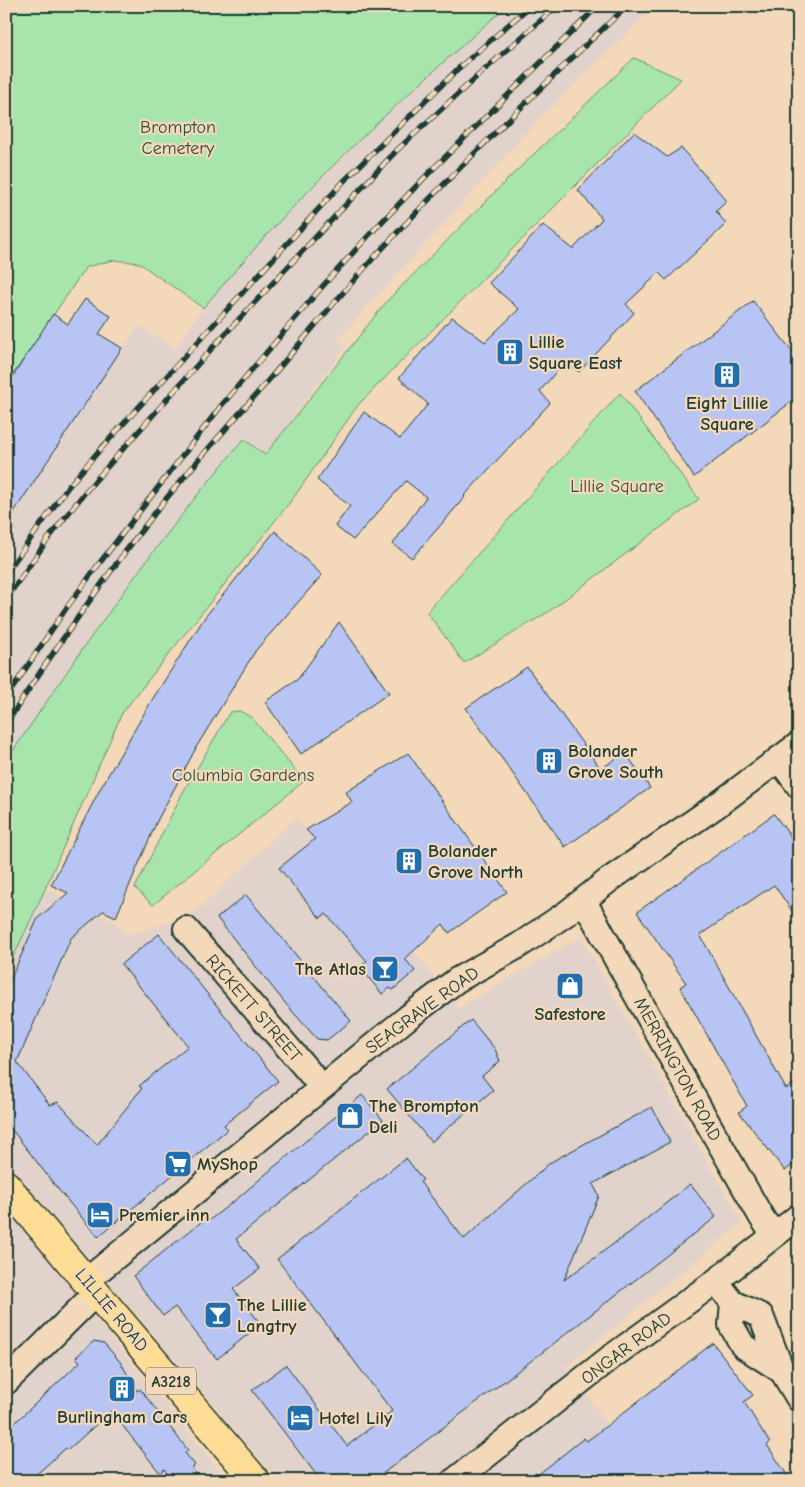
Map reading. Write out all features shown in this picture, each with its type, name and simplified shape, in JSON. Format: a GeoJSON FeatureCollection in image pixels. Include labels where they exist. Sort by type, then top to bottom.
{"type":"FeatureCollection","features":[{"type":"Feature","properties":{"kind":"main road","name":"LILLIE ROAD"},"geometry":{"type":"LineString","coordinates":[[6,1185],[256,1481]]}},
{"type":"Feature","properties":{"kind":"street","name":"SEAGRAVE ROAD"},"geometry":{"type":"LineString","coordinates":[[6,1382],[91,1287],[322,1087],[407,1018],[457,980],[518,946],[584,901],[609,880],[716,806],[799,744]]}},
{"type":"Feature","properties":{"kind":"street"},"geometry":{"type":"LineString","coordinates":[[779,759],[799,786]]}},
{"type":"Feature","properties":{"kind":"street","name":"MERRINGTON ROAD"},"geometry":{"type":"LineString","coordinates":[[584,901],[762,1218],[774,1235]]}},
{"type":"Feature","properties":{"kind":"street","name":"RICKETT STREET"},"geometry":{"type":"LineString","coordinates":[[186,929],[322,1087]]}},
{"type":"Feature","properties":{"kind":"street","name":"ONGAR ROAD"},"geometry":{"type":"LineString","coordinates":[[454,1481],[610,1358],[716,1281],[799,1216]]}},
{"type":"Feature","properties":{"kind":"street"},"geometry":{"type":"LineString","coordinates":[[716,1281],[733,1303],[731,1325],[743,1346],[782,1372],[799,1399]]}},
{"type":"Feature","properties":{"kind":"shaded area"},"geometry":{"type":"Polygon","coordinates":[[[507,6],[655,6],[542,116],[337,340],[346,346],[265,455],[244,439],[144,564],[86,644],[6,761],[6,524],[122,348],[139,326],[175,349],[203,308],[245,258],[295,205],[352,148],[450,56],[507,6]]]}},
{"type":"Feature","properties":{"kind":"shaded area"},"geometry":{"type":"Polygon","coordinates":[[[296,818],[421,960],[458,1008],[581,937],[742,1223],[566,1367],[596,1408],[643,1481],[279,1481],[6,1160],[6,973],[45,889],[115,923],[129,935],[192,915],[296,818]]]}},
{"type":"Feature","properties":{"kind":"shaded area"},"geometry":{"type":"Polygon","coordinates":[[[6,1209],[218,1469],[229,1481],[6,1481],[6,1209]]]}},
{"type":"Feature","properties":{"kind":"green space","name":"Brompton Cemetery"},"geometry":{"type":"Polygon","coordinates":[[[6,6],[507,6],[345,154],[270,231],[203,308],[139,263],[114,260],[86,267],[6,385],[6,6]]]}},
{"type":"Feature","properties":{"kind":"green space"},"geometry":{"type":"Polygon","coordinates":[[[634,58],[681,79],[358,405],[294,497],[122,713],[6,973],[6,761],[86,644],[144,564],[244,439],[265,455],[387,301],[510,177],[634,58]]]}},
{"type":"Feature","properties":{"kind":"green space","name":"Lillie Square"},"geometry":{"type":"Polygon","coordinates":[[[620,393],[699,499],[548,612],[464,663],[427,612],[620,393]]]}},
{"type":"Feature","properties":{"kind":"green space","name":"Columbia Gardens"},"geometry":{"type":"Polygon","coordinates":[[[240,711],[252,718],[304,781],[153,905],[135,888],[182,794],[230,712],[240,711]]]}},
{"type":"Feature","properties":{"kind":"building","name":"Lillie Square East"},"geometry":{"type":"Polygon","coordinates":[[[634,132],[667,157],[681,148],[727,201],[716,211],[726,224],[666,280],[659,273],[626,304],[634,313],[579,372],[565,361],[540,391],[550,403],[464,496],[412,558],[393,544],[426,497],[406,481],[353,540],[335,526],[350,506],[317,480],[364,412],[400,439],[428,404],[399,378],[452,317],[485,342],[519,309],[489,283],[543,225],[573,249],[602,219],[578,190],[634,132]]]}},
{"type":"Feature","properties":{"kind":"building"},"geometry":{"type":"Polygon","coordinates":[[[85,299],[111,316],[99,334],[122,348],[6,524],[6,387],[53,314],[68,324],[85,299]]]}},
{"type":"Feature","properties":{"kind":"building","name":"Eight Lillie Square"},"geometry":{"type":"Polygon","coordinates":[[[753,301],[799,360],[799,396],[694,477],[635,391],[753,301]]]}},
{"type":"Feature","properties":{"kind":"building"},"geometry":{"type":"Polygon","coordinates":[[[275,531],[322,575],[256,650],[195,749],[157,821],[116,917],[103,911],[71,938],[17,1062],[50,1105],[58,1102],[97,1145],[142,1088],[139,1086],[188,1046],[121,964],[159,934],[278,1081],[224,1125],[228,1129],[98,1237],[6,1122],[6,989],[38,918],[68,893],[51,885],[100,789],[152,700],[205,617],[275,531]]]}},
{"type":"Feature","properties":{"kind":"building"},"geometry":{"type":"Polygon","coordinates":[[[339,622],[389,693],[301,754],[265,702],[298,679],[339,622]]]}},
{"type":"Feature","properties":{"kind":"building","name":"Bolander Grove South"},"geometry":{"type":"Polygon","coordinates":[[[527,667],[601,769],[625,752],[650,788],[565,847],[466,708],[527,667]]]}},
{"type":"Feature","properties":{"kind":"building","name":"Bolander Grove North"},"geometry":{"type":"Polygon","coordinates":[[[408,753],[507,892],[449,933],[443,924],[405,959],[415,971],[393,990],[390,988],[382,994],[360,967],[367,961],[326,914],[320,918],[279,868],[315,839],[306,830],[352,802],[346,792],[408,753]]]}},
{"type":"Feature","properties":{"kind":"building"},"geometry":{"type":"Polygon","coordinates":[[[774,814],[799,848],[799,921],[774,885],[700,935],[786,1089],[799,1080],[799,1160],[785,1171],[739,1112],[747,1106],[680,987],[686,983],[637,912],[774,814]]]}},
{"type":"Feature","properties":{"kind":"building"},"geometry":{"type":"Polygon","coordinates":[[[246,895],[351,1021],[327,1040],[317,1039],[285,1003],[217,918],[246,895]]]}},
{"type":"Feature","properties":{"kind":"building"},"geometry":{"type":"Polygon","coordinates":[[[471,1020],[495,1049],[500,1061],[482,1076],[493,1090],[431,1142],[387,1089],[471,1020]]]}},
{"type":"Feature","properties":{"kind":"building"},"geometry":{"type":"Polygon","coordinates":[[[362,1095],[383,1120],[236,1239],[260,1269],[233,1289],[261,1324],[217,1359],[175,1307],[163,1316],[133,1276],[205,1219],[207,1222],[238,1198],[362,1095]]]}},
{"type":"Feature","properties":{"kind":"building"},"geometry":{"type":"Polygon","coordinates":[[[652,1107],[670,1142],[593,1184],[599,1196],[564,1280],[630,1232],[690,1184],[716,1217],[373,1481],[321,1481],[252,1390],[286,1365],[347,1446],[392,1411],[277,1259],[406,1158],[423,1180],[420,1182],[464,1239],[551,1162],[652,1107]]]}},
{"type":"Feature","properties":{"kind":"building"},"geometry":{"type":"Polygon","coordinates":[[[94,1341],[104,1343],[121,1363],[137,1391],[140,1389],[188,1450],[185,1453],[195,1465],[192,1468],[201,1481],[173,1481],[164,1469],[160,1473],[111,1411],[68,1450],[66,1448],[29,1481],[6,1481],[6,1431],[80,1362],[76,1357],[94,1341]]]}},
{"type":"Feature","properties":{"kind":"building"},"geometry":{"type":"Polygon","coordinates":[[[713,1343],[753,1395],[744,1402],[770,1443],[767,1445],[791,1481],[530,1481],[584,1438],[587,1441],[713,1343]]]}},
{"type":"Feature","properties":{"kind":"railway"},"geometry":{"type":"LineString","coordinates":[[6,573],[68,487],[97,453],[343,182],[460,67],[530,6]]}},
{"type":"Feature","properties":{"kind":"railway"},"geometry":{"type":"LineString","coordinates":[[6,599],[48,539],[86,491],[213,347],[396,151],[557,6]]}},
{"type":"Feature","properties":{"kind":"railway"},"geometry":{"type":"LineString","coordinates":[[6,698],[95,569],[221,406],[321,288],[429,173],[598,6]]}},
{"type":"Feature","properties":{"kind":"railway"},"geometry":{"type":"LineString","coordinates":[[6,724],[118,561],[195,464],[349,286],[409,220],[532,97],[627,6]]}},
{"type":"Feature","properties":{"kind":"place","name":"Lillie Square East"},"geometry":{"type":"Point","coordinates":[510,352]}},
{"type":"Feature","properties":{"kind":"place","name":"Eight Lillie Square"},"geometry":{"type":"Point","coordinates":[727,375]}},
{"type":"Feature","properties":{"kind":"place","name":"Bolander Grove South"},"geometry":{"type":"Point","coordinates":[549,761]}},
{"type":"Feature","properties":{"kind":"place","name":"Bolander Grove North"},"geometry":{"type":"Point","coordinates":[409,861]}},
{"type":"Feature","properties":{"kind":"place","name":"The Atlas"},"geometry":{"type":"Point","coordinates":[385,969]}},
{"type":"Feature","properties":{"kind":"place","name":"Safestore"},"geometry":{"type":"Point","coordinates":[570,986]}},
{"type":"Feature","properties":{"kind":"place","name":"The Brompton Deli"},"geometry":{"type":"Point","coordinates":[350,1116]}},
{"type":"Feature","properties":{"kind":"place","name":"MyShop"},"geometry":{"type":"Point","coordinates":[178,1164]}},
{"type":"Feature","properties":{"kind":"place","name":"Premier inn"},"geometry":{"type":"Point","coordinates":[100,1215]}},
{"type":"Feature","properties":{"kind":"place","name":"The Lillie Langtry"},"geometry":{"type":"Point","coordinates":[218,1315]}},
{"type":"Feature","properties":{"kind":"place","name":"Burlingham Cars"},"geometry":{"type":"Point","coordinates":[122,1389]}},
{"type":"Feature","properties":{"kind":"place","name":"Hotel Lily"},"geometry":{"type":"Point","coordinates":[300,1418]}}]}
